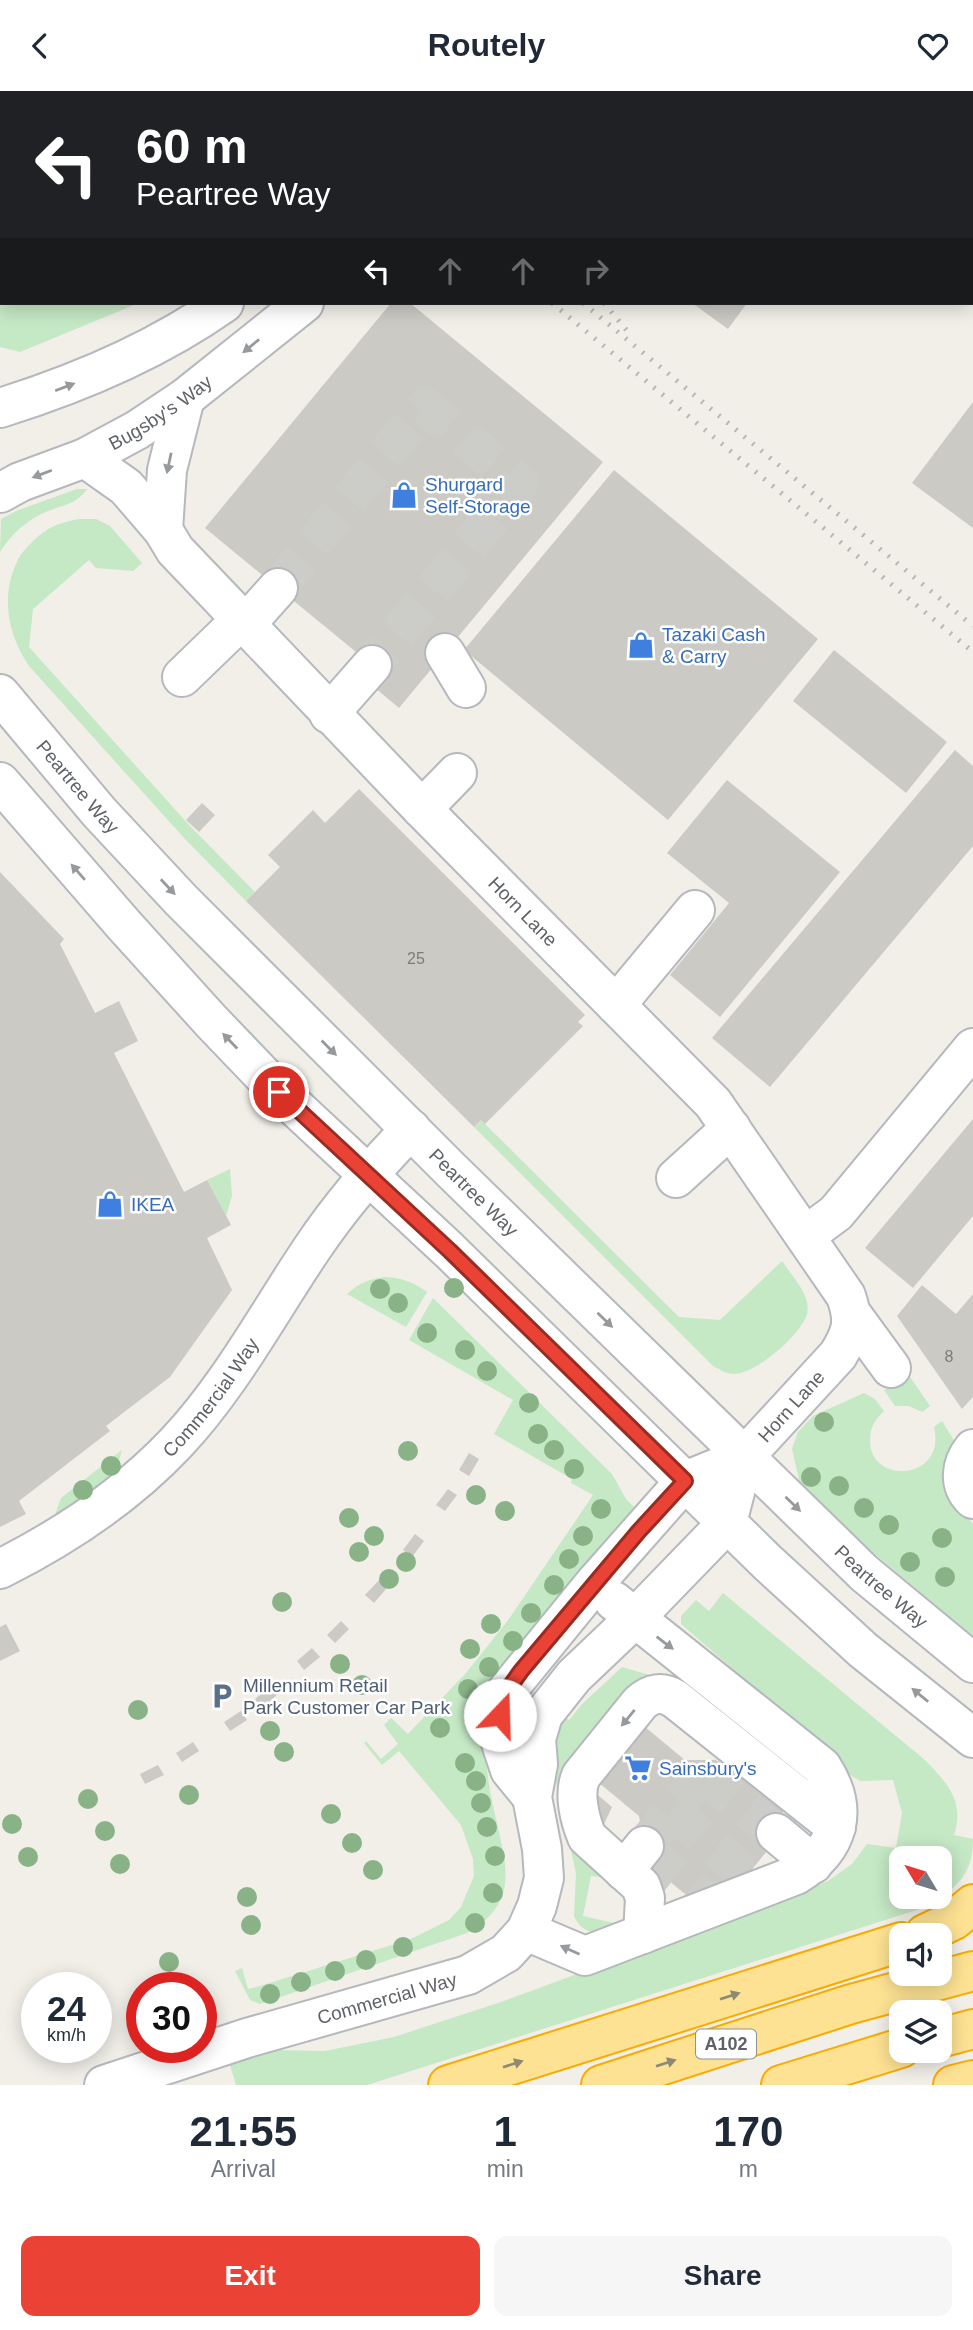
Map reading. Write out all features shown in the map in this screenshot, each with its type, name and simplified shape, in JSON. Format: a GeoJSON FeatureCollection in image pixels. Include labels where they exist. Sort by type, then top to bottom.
{"type":"FeatureCollection","features":[{"type":"Feature","properties":{"kind":"highway"},"geometry":{"type":"LineString","coordinates":[[947,1923],[973,1904]]}},
{"type":"Feature","properties":{"kind":"highway"},"geometry":{"type":"LineString","coordinates":[[952,1928],[973,1923]]}},
{"type":"Feature","properties":{"kind":"highway"},"geometry":{"type":"LineString","coordinates":[[448,2085],[889,1946]]}},
{"type":"Feature","properties":{"kind":"highway","name":"A102"},"geometry":{"type":"LineString","coordinates":[[601,2085],[851,2004],[973,1971]]}},
{"type":"Feature","properties":{"kind":"highway"},"geometry":{"type":"LineString","coordinates":[[952,2035],[973,2029]]}},
{"type":"Feature","properties":{"kind":"highway"},"geometry":{"type":"LineString","coordinates":[[781,2085],[884,2053]]}},
{"type":"Feature","properties":{"kind":"highway"},"geometry":{"type":"LineString","coordinates":[[953,2085],[973,2080]]}},
{"type":"Feature","properties":{"kind":"street"},"geometry":{"type":"LineString","coordinates":[[0,408],[103,372],[196,323],[222,305]]}},
{"type":"Feature","properties":{"kind":"street","name":"Bugsby's Way"},"geometry":{"type":"LineString","coordinates":[[0,493],[20,482],[85,458],[137,430],[185,398],[301,305]]}},
{"type":"Feature","properties":{"kind":"street"},"geometry":{"type":"LineString","coordinates":[[163,530],[167,470],[185,398]]}},
{"type":"Feature","properties":{"kind":"street","name":"Horn Lane"},"geometry":{"type":"LineString","coordinates":[[85,458],[126,487],[163,530],[175,550],[329,714],[713,1103],[846,1296],[853,1316],[891,1368]]}},
{"type":"Feature","properties":{"kind":"street"},"geometry":{"type":"LineString","coordinates":[[182,677],[278,588]]}},
{"type":"Feature","properties":{"kind":"street"},"geometry":{"type":"LineString","coordinates":[[445,653],[466,688]]}},
{"type":"Feature","properties":{"kind":"street"},"geometry":{"type":"LineString","coordinates":[[329,714],[372,665]]}},
{"type":"Feature","properties":{"kind":"street","name":"Peartree Way"},"geometry":{"type":"LineString","coordinates":[[0,694],[99,812],[181,900],[864,1573],[973,1663]]}},
{"type":"Feature","properties":{"kind":"street"},"geometry":{"type":"LineString","coordinates":[[422,809],[457,773]]}},
{"type":"Feature","properties":{"kind":"street"},"geometry":{"type":"LineString","coordinates":[[0,782],[124,925],[279,1092],[450,1251],[727,1523],[863,1650],[973,1738]]}},
{"type":"Feature","properties":{"kind":"street"},"geometry":{"type":"LineString","coordinates":[[616,1006],[695,910]]}},
{"type":"Feature","properties":{"kind":"street"},"geometry":{"type":"LineString","coordinates":[[805,1236],[836,1213],[973,1048]]}},
{"type":"Feature","properties":{"kind":"street"},"geometry":{"type":"LineString","coordinates":[[676,1178],[731,1128]]}},
{"type":"Feature","properties":{"kind":"street","name":"Commercial Way"},"geometry":{"type":"LineString","coordinates":[[0,1569],[66,1534],[101,1510],[138,1481],[177,1442],[211,1399],[319,1238],[367,1174],[411,1129]]}},
{"type":"Feature","properties":{"kind":"street","name":"Horn Lane"},"geometry":{"type":"LineString","coordinates":[[744,1457],[838,1355],[848,1337],[853,1316]]}},
{"type":"Feature","properties":{"kind":"street"},"geometry":{"type":"LineString","coordinates":[[973,1449],[965,1460],[962,1477],[973,1499]]}},
{"type":"Feature","properties":{"kind":"street"},"geometry":{"type":"LineString","coordinates":[[685,1481],[744,1457]]}},
{"type":"Feature","properties":{"kind":"street"},"geometry":{"type":"LineString","coordinates":[[727,1523],[744,1457]]}},
{"type":"Feature","properties":{"kind":"street","name":"Commercial Way"},"geometry":{"type":"LineString","coordinates":[[532,1797],[510,1770],[501,1743],[500,1715],[506,1692],[594,1584],[685,1481]]}},
{"type":"Feature","properties":{"kind":"street","name":"Commercial Way"},"geometry":{"type":"LineString","coordinates":[[104,2085],[247,2038],[468,1975],[506,1953],[526,1931],[537,1906],[544,1878],[542,1849],[532,1797],[538,1764],[536,1739],[543,1715],[573,1676],[634,1619],[727,1523]]}},
{"type":"Feature","properties":{"kind":"street"},"geometry":{"type":"LineString","coordinates":[[526,1931],[585,1956],[643,1934],[768,1868],[838,1809],[835,1794],[822,1767],[634,1619],[594,1584]]}},
{"type":"Feature","properties":{"kind":"street"},"geometry":{"type":"LineString","coordinates":[[643,1934],[645,1898],[641,1886],[640,1854],[587,1837],[577,1785],[609,1741],[645,1698],[652,1694],[661,1693],[675,1699],[719,1756],[768,1868]]}},
{"type":"Feature","properties":{"kind":"green space"},"geometry":{"type":"Polygon","coordinates":[[[0,305],[134,305],[20,352],[0,347],[0,305]]]}},
{"type":"Feature","properties":{"kind":"green space"},"geometry":{"type":"Polygon","coordinates":[[[77,489],[87,489],[74,501],[41,514],[27,523],[9,539],[0,552],[1,519],[77,489]]]}},
{"type":"Feature","properties":{"kind":"green space"},"geometry":{"type":"Polygon","coordinates":[[[78,519],[96,519],[110,526],[142,563],[133,571],[96,568],[89,560],[33,609],[29,647],[189,825],[255,892],[246,901],[185,839],[29,666],[15,640],[8,612],[8,598],[20,556],[47,530],[78,519]]]}},
{"type":"Feature","properties":{"kind":"green space"},"geometry":{"type":"Polygon","coordinates":[[[481,1120],[679,1317],[720,1320],[782,1261],[800,1286],[806,1300],[808,1307],[803,1323],[776,1352],[753,1368],[733,1374],[713,1366],[474,1127],[481,1120]]]}},
{"type":"Feature","properties":{"kind":"green space"},"geometry":{"type":"Polygon","coordinates":[[[230,1169],[232,1196],[226,1216],[207,1180],[230,1169]]]}},
{"type":"Feature","properties":{"kind":"green space"},"geometry":{"type":"Polygon","coordinates":[[[385,1277],[407,1281],[427,1292],[406,1327],[347,1294],[364,1282],[385,1277]]]}},
{"type":"Feature","properties":{"kind":"green space"},"geometry":{"type":"Polygon","coordinates":[[[433,1298],[612,1474],[626,1499],[636,1509],[486,1755],[505,1869],[502,1897],[495,1909],[467,1933],[260,2004],[250,2000],[235,1971],[242,1968],[248,1989],[260,1986],[411,1939],[449,1920],[461,1907],[474,1876],[473,1859],[461,1825],[399,1751],[382,1765],[364,1743],[366,1741],[381,1759],[398,1744],[384,1725],[391,1718],[408,1734],[466,1673],[509,1619],[593,1495],[571,1483],[572,1479],[494,1434],[513,1400],[409,1340],[433,1298]]]}},
{"type":"Feature","properties":{"kind":"green space"},"geometry":{"type":"Polygon","coordinates":[[[908,1374],[930,1406],[922,1412],[909,1406],[895,1406],[884,1390],[908,1374]]]}},
{"type":"Feature","properties":{"kind":"green space"},"geometry":{"type":"Polygon","coordinates":[[[864,1393],[875,1399],[884,1411],[874,1424],[870,1440],[873,1455],[881,1465],[906,1471],[919,1467],[929,1458],[935,1445],[934,1427],[942,1421],[955,1442],[952,1496],[973,1524],[973,1637],[863,1544],[800,1484],[792,1449],[798,1432],[813,1416],[864,1393]]]}},
{"type":"Feature","properties":{"kind":"green space"},"geometry":{"type":"Polygon","coordinates":[[[122,1450],[116,1472],[54,1518],[61,1498],[122,1450]]]}},
{"type":"Feature","properties":{"kind":"green space"},"geometry":{"type":"Polygon","coordinates":[[[723,1593],[925,1760],[952,1793],[957,1812],[954,1835],[973,1839],[970,1863],[954,1887],[952,1889],[952,1846],[896,1846],[902,1813],[893,1780],[860,1781],[831,1763],[728,1679],[734,1670],[681,1624],[681,1616],[696,1600],[709,1611],[723,1593]]]}},
{"type":"Feature","properties":{"kind":"green space"},"geometry":{"type":"Polygon","coordinates":[[[622,1667],[667,1680],[678,1690],[575,1764],[620,1879],[591,1876],[583,1916],[614,1923],[597,1933],[583,1928],[574,1916],[576,1873],[550,1755],[560,1713],[569,1720],[582,1704],[622,1667]]]}},
{"type":"Feature","properties":{"kind":"green space"},"geometry":{"type":"Polygon","coordinates":[[[867,1844],[889,1847],[889,1909],[920,1909],[367,2085],[236,2085],[229,2062],[269,2050],[325,2051],[394,2037],[504,2001],[828,1881],[852,1864],[867,1844]]]}},
{"type":"Feature","properties":{"kind":"building","name":"Shurgard Self-Storage"},"geometry":{"type":"Polygon","coordinates":[[[389,305],[412,305],[603,462],[399,708],[374,687],[384,675],[205,528],[389,305]]]}},
{"type":"Feature","properties":{"kind":"building"},"geometry":{"type":"Polygon","coordinates":[[[695,305],[746,305],[728,329],[695,305]]]}},
{"type":"Feature","properties":{"kind":"building"},"geometry":{"type":"Polygon","coordinates":[[[973,402],[973,528],[912,483],[973,402]]]}},
{"type":"Feature","properties":{"kind":"building","name":"Tazaki Cash & Carry"},"geometry":{"type":"Polygon","coordinates":[[[614,470],[818,639],[668,820],[464,650],[614,470]]]}},
{"type":"Feature","properties":{"kind":"building"},"geometry":{"type":"Polygon","coordinates":[[[834,650],[947,742],[906,793],[793,701],[834,650]]]}},
{"type":"Feature","properties":{"kind":"building"},"geometry":{"type":"Polygon","coordinates":[[[955,750],[973,766],[973,846],[770,1087],[712,1038],[955,750]]]}},
{"type":"Feature","properties":{"kind":"building"},"geometry":{"type":"Polygon","coordinates":[[[727,780],[840,872],[720,1017],[670,975],[729,903],[667,853],[727,780]]]}},
{"type":"Feature","properties":{"kind":"building"},"geometry":{"type":"Polygon","coordinates":[[[359,789],[585,1015],[578,1022],[583,1026],[485,1124],[481,1120],[474,1127],[246,901],[280,867],[268,855],[313,810],[325,823],[359,789]]]}},
{"type":"Feature","properties":{"kind":"building"},"geometry":{"type":"Polygon","coordinates":[[[202,803],[215,815],[199,832],[186,820],[202,803]]]}},
{"type":"Feature","properties":{"kind":"building","name":"IKEA"},"geometry":{"type":"Polygon","coordinates":[[[0,872],[64,939],[60,944],[95,1013],[119,1001],[138,1041],[114,1053],[184,1192],[207,1180],[231,1225],[207,1238],[232,1290],[170,1377],[106,1426],[110,1431],[19,1501],[26,1514],[0,1527],[0,872]]]}},
{"type":"Feature","properties":{"kind":"building"},"geometry":{"type":"Polygon","coordinates":[[[973,1119],[973,1216],[913,1288],[865,1248],[973,1119]]]}},
{"type":"Feature","properties":{"kind":"building"},"geometry":{"type":"Polygon","coordinates":[[[922,1285],[956,1314],[973,1294],[973,1397],[962,1409],[897,1316],[922,1285]]]}},
{"type":"Feature","properties":{"kind":"building"},"geometry":{"type":"Polygon","coordinates":[[[469,1453],[479,1459],[469,1476],[459,1470],[469,1453]]]}},
{"type":"Feature","properties":{"kind":"building"},"geometry":{"type":"Polygon","coordinates":[[[448,1489],[457,1495],[445,1511],[436,1505],[448,1489]]]}},
{"type":"Feature","properties":{"kind":"building"},"geometry":{"type":"Polygon","coordinates":[[[415,1534],[424,1541],[412,1557],[403,1550],[415,1534]]]}},
{"type":"Feature","properties":{"kind":"building"},"geometry":{"type":"Polygon","coordinates":[[[379,1580],[387,1588],[374,1603],[365,1595],[379,1580]]]}},
{"type":"Feature","properties":{"kind":"building"},"geometry":{"type":"Polygon","coordinates":[[[341,1621],[349,1629],[335,1643],[327,1635],[341,1621]]]}},
{"type":"Feature","properties":{"kind":"building"},"geometry":{"type":"Polygon","coordinates":[[[6,1624],[20,1651],[0,1661],[0,1627],[6,1624]]]}},
{"type":"Feature","properties":{"kind":"building"},"geometry":{"type":"Polygon","coordinates":[[[312,1648],[320,1657],[304,1670],[297,1661],[312,1648]]]}},
{"type":"Feature","properties":{"kind":"building"},"geometry":{"type":"Polygon","coordinates":[[[271,1686],[278,1694],[262,1708],[255,1699],[271,1686]]]}},
{"type":"Feature","properties":{"kind":"building"},"geometry":{"type":"Polygon","coordinates":[[[241,1711],[247,1720],[230,1731],[224,1722],[241,1711]]]}},
{"type":"Feature","properties":{"kind":"building"},"geometry":{"type":"Polygon","coordinates":[[[645,1727],[685,1760],[714,1760],[728,1764],[782,1806],[778,1829],[767,1851],[744,1879],[694,1900],[685,1894],[657,1871],[644,1846],[639,1816],[593,1778],[645,1727]]]}},
{"type":"Feature","properties":{"kind":"building"},"geometry":{"type":"Polygon","coordinates":[[[193,1742],[199,1751],[182,1762],[176,1753],[193,1742]]]}},
{"type":"Feature","properties":{"kind":"building"},"geometry":{"type":"Polygon","coordinates":[[[158,1765],[164,1775],[145,1784],[140,1774],[158,1765]]]}},
{"type":"Feature","properties":{"kind":"building"},"geometry":{"type":"Polygon","coordinates":[[[599,1796],[612,1807],[604,1824],[593,1826],[588,1798],[599,1796]]]}},
{"type":"Feature","properties":{"kind":"tunnel"},"geometry":{"type":"LineString","coordinates":[[278,588],[425,406],[520,483],[372,665]]}},
{"type":"Feature","properties":{"kind":"tunnel"},"geometry":{"type":"LineString","coordinates":[[644,1846],[714,1760]]}},
{"type":"Feature","properties":{"kind":"tunnel"},"geometry":{"type":"LineString","coordinates":[[703,1774],[776,1833]]}},
{"type":"Feature","properties":{"kind":"tunnel"},"geometry":{"type":"LineString","coordinates":[[672,1812],[748,1875]]}},
{"type":"Feature","properties":{"kind":"tunnel"},"geometry":{"type":"LineString","coordinates":[[647,1852],[708,1901]]}},
{"type":"Feature","properties":{"kind":"railway"},"geometry":{"type":"LineString","coordinates":[[554,305],[973,652]]}},
{"type":"Feature","properties":{"kind":"railway"},"geometry":{"type":"LineString","coordinates":[[585,305],[973,626]]}},
{"type":"Feature","properties":{"kind":"railway"},"geometry":{"type":"LineString","coordinates":[[606,305],[628,332]]}},
{"type":"Feature","properties":{"kind":"place","name":"Shurgard Self-Storage"},"geometry":{"type":"Point","coordinates":[404,495]}},
{"type":"Feature","properties":{"kind":"place","name":"Tazaki Cash & Carry"},"geometry":{"type":"Point","coordinates":[641,645]}},
{"type":"Feature","properties":{"kind":"place","name":"IKEA"},"geometry":{"type":"Point","coordinates":[110,1204]}},
{"type":"Feature","properties":{"kind":"place","name":"Millennium Retail Park Customer Car Park"},"geometry":{"type":"Point","coordinates":[222,1696]}},
{"type":"Feature","properties":{"kind":"place","name":"Sainsbury's"},"geometry":{"type":"Point","coordinates":[638,1768]}},
{"type":"Feature","properties":{"kind":"route"},"geometry":{"type":"LineString","coordinates":[[279,1092],[450,1251],[685,1481],[639,1531],[521,1671],[506,1692],[500,1715]]}}]}
